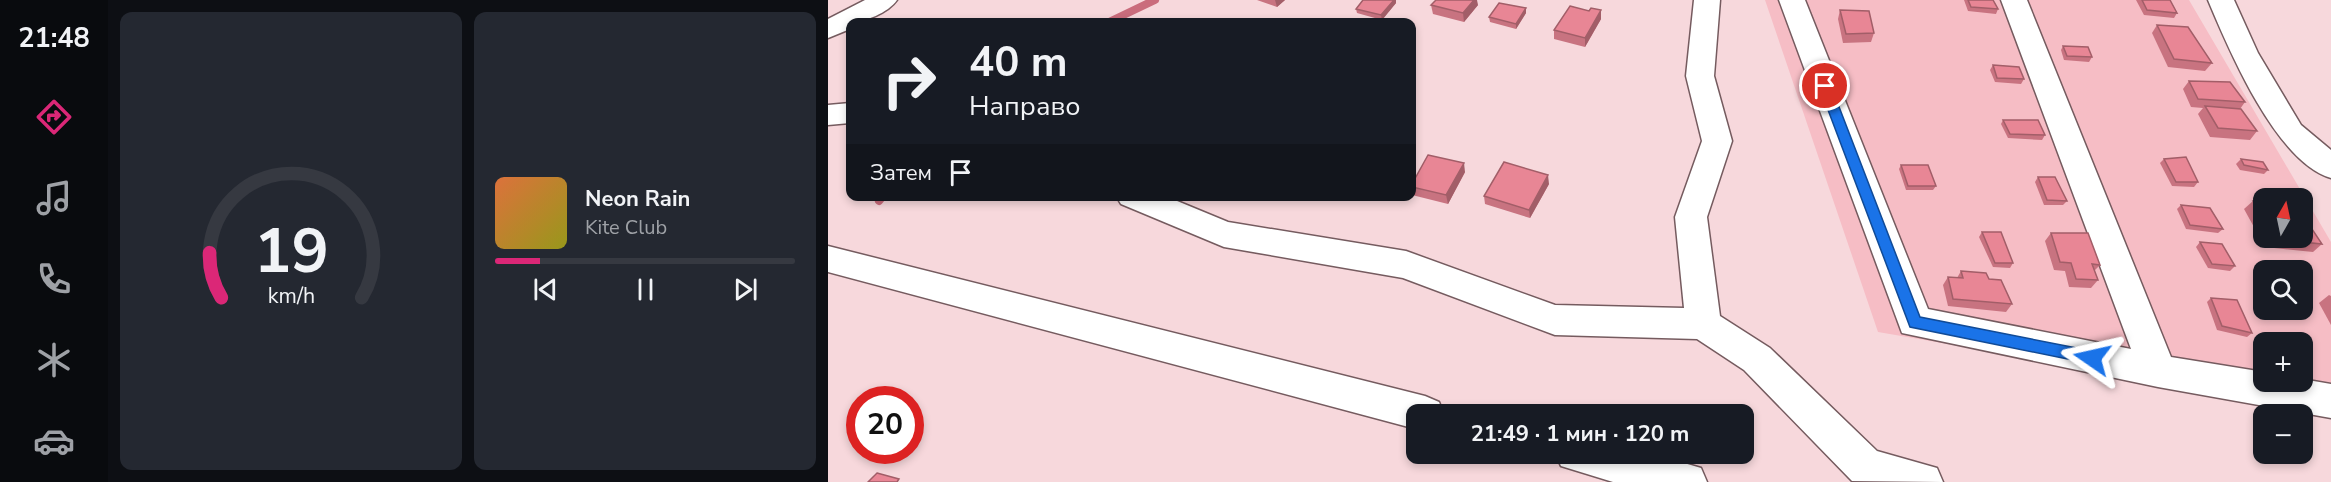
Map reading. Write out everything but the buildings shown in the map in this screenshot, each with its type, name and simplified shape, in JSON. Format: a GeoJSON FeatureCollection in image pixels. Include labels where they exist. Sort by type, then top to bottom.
{"type":"FeatureCollection","features":[{"type":"Feature","properties":{"kind":"street"},"geometry":{"type":"LineString","coordinates":[[850,18],[884,0]]}},
{"type":"Feature","properties":{"kind":"street"},"geometry":{"type":"LineString","coordinates":[[1792,0],[1915,322],[2158,371],[2331,401]]}},
{"type":"Feature","properties":{"kind":"street"},"geometry":{"type":"LineString","coordinates":[[2014,0],[2158,371]]}},
{"type":"Feature","properties":{"kind":"street"},"geometry":{"type":"LineString","coordinates":[[2221,0],[2244,53],[2291,132],[2331,166]]}},
{"type":"Feature","properties":{"kind":"street"},"geometry":{"type":"LineString","coordinates":[[1703,1],[1704,22],[1700,76],[1717,141],[1691,217],[1703,324]]}},
{"type":"Feature","properties":{"kind":"street"},"geometry":{"type":"LineString","coordinates":[[828,30],[846,20]]}},
{"type":"Feature","properties":{"kind":"street"},"geometry":{"type":"LineString","coordinates":[[828,115],[846,113]]}},
{"type":"Feature","properties":{"kind":"street"},"geometry":{"type":"LineString","coordinates":[[1144,201],[1224,234],[1406,265],[1555,320],[1703,324],[1757,359],[1866,467],[1923,482]]}},
{"type":"Feature","properties":{"kind":"street"},"geometry":{"type":"LineString","coordinates":[[828,259],[1406,409]]}},
{"type":"Feature","properties":{"kind":"street"},"geometry":{"type":"LineString","coordinates":[[1617,464],[1687,482]]}},
{"type":"Feature","properties":{"kind":"shaded area"},"geometry":{"type":"Polygon","coordinates":[[[1765,0],[2189,0],[2299,188],[2253,188],[2253,248],[2313,248],[2313,211],[2331,242],[2331,410],[2313,407],[2313,404],[2296,404],[1878,332],[1765,0]]]}},
{"type":"Feature","properties":{"kind":"waterway"},"geometry":{"type":"LineString","coordinates":[[1117,18],[1155,0]]}},
{"type":"Feature","properties":{"kind":"route"},"geometry":{"type":"LineString","coordinates":[[1825,86],[1915,322],[2092,358]]}}]}
